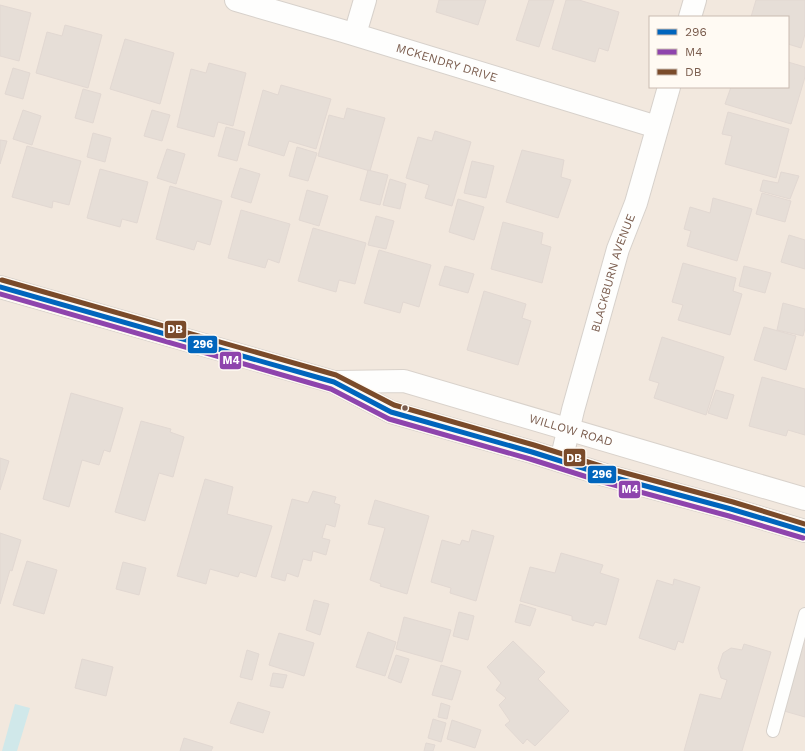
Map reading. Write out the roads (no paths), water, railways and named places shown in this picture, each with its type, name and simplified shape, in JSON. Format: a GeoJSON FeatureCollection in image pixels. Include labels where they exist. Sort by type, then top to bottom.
{"type":"FeatureCollection","features":[{"type":"Feature","properties":{"kind":"main road","name":"MCKENDRY DRIVE"},"geometry":{"type":"LineString","coordinates":[[236,0],[355,34],[657,128]]}},
{"type":"Feature","properties":{"kind":"main road"},"geometry":{"type":"LineString","coordinates":[[355,34],[365,0]]}},
{"type":"Feature","properties":{"kind":"main road"},"geometry":{"type":"LineString","coordinates":[[690,16],[695,0]]}},
{"type":"Feature","properties":{"kind":"main road","name":"BLACKBURN AVENUE"},"geometry":{"type":"LineString","coordinates":[[561,461],[567,430],[618,249],[636,203],[669,88]]}},
{"type":"Feature","properties":{"kind":"main road","name":"WILLOW ROAD"},"geometry":{"type":"LineString","coordinates":[[0,287],[334,382],[391,412],[605,475],[731,509],[805,531]]}},
{"type":"Feature","properties":{"kind":"main road","name":"WILLOW ROAD"},"geometry":{"type":"LineString","coordinates":[[334,382],[404,381],[805,499]]}},
{"type":"Feature","properties":{"kind":"lane"},"geometry":{"type":"LineString","coordinates":[[773,731],[805,614]]}},
{"type":"Feature","properties":{"kind":"water"},"geometry":{"type":"Polygon","coordinates":[[[15,704],[30,708],[17,751],[2,751],[15,704]]]}}]}
